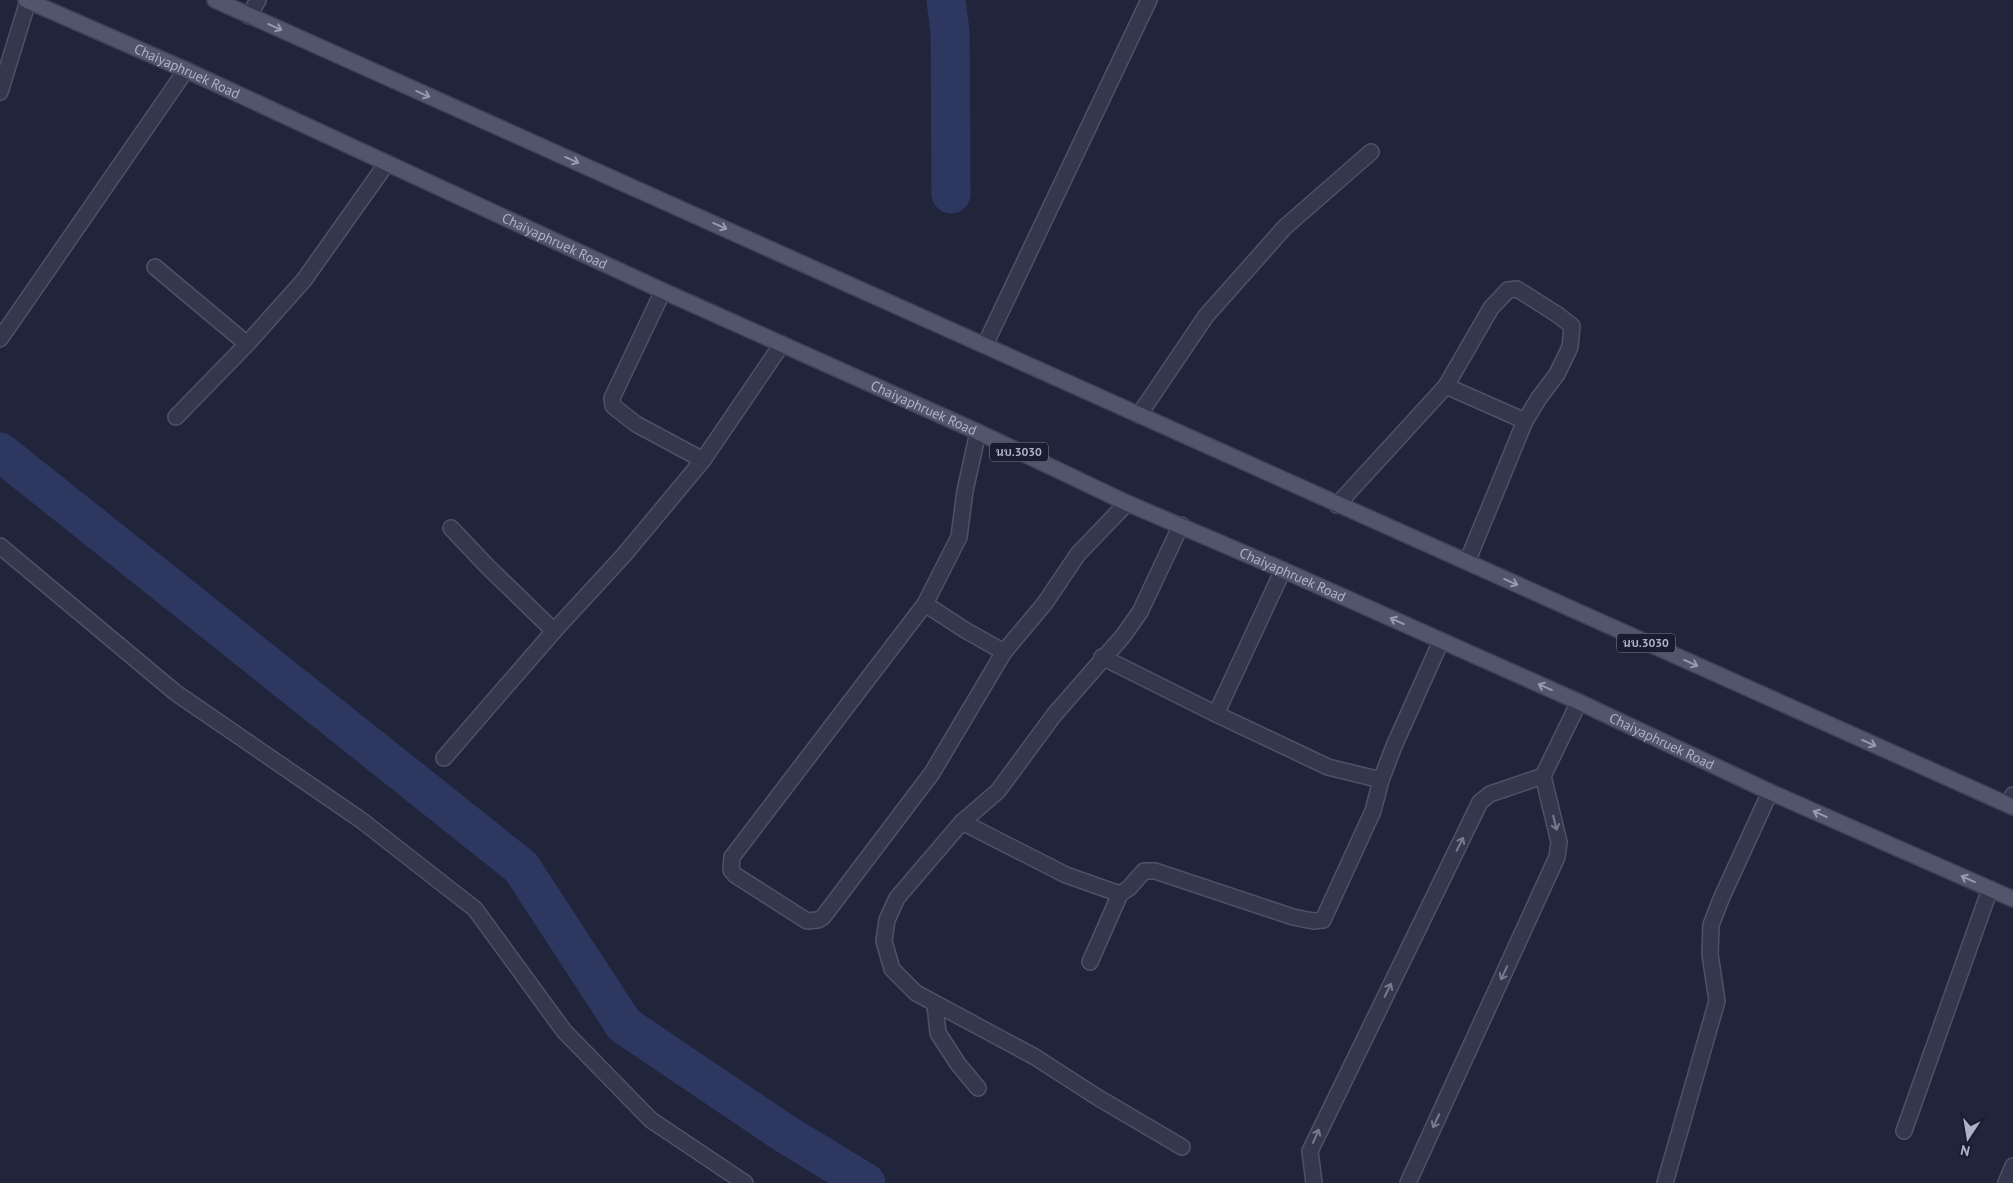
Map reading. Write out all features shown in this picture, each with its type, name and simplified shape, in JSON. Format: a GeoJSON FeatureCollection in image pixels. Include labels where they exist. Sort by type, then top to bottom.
{"type":"FeatureCollection","features":[{"type":"Feature","properties":{"kind":"main road","name":"Chaiyaphruek Road"},"geometry":{"type":"LineString","coordinates":[[27,0],[186,70],[663,291],[978,432],[1127,502],[1578,702],[1770,792],[2013,899]]}},
{"type":"Feature","properties":{"kind":"main road","name":"นบ.3030"},"geometry":{"type":"LineString","coordinates":[[215,0],[986,345],[1337,505],[2011,802]]}},
{"type":"Feature","properties":{"kind":"street"},"geometry":{"type":"LineString","coordinates":[[0,92],[27,0]]}},
{"type":"Feature","properties":{"kind":"street"},"geometry":{"type":"LineString","coordinates":[[249,16],[258,0]]}},
{"type":"Feature","properties":{"kind":"street"},"geometry":{"type":"LineString","coordinates":[[986,345],[1149,0]]}},
{"type":"Feature","properties":{"kind":"street"},"geometry":{"type":"LineString","coordinates":[[0,339],[186,70]]}},
{"type":"Feature","properties":{"kind":"street"},"geometry":{"type":"LineString","coordinates":[[1139,415],[1206,316],[1285,227],[1371,152]]}},
{"type":"Feature","properties":{"kind":"street"},"geometry":{"type":"LineString","coordinates":[[176,417],[247,344],[304,280],[387,163]]}},
{"type":"Feature","properties":{"kind":"street"},"geometry":{"type":"LineString","coordinates":[[155,267],[247,344]]}},
{"type":"Feature","properties":{"kind":"street"},"geometry":{"type":"LineString","coordinates":[[1337,505],[1446,386],[1491,308],[1508,290],[1517,289],[1572,326],[1570,347],[1560,368],[1525,421],[1467,562]]}},
{"type":"Feature","properties":{"kind":"street"},"geometry":{"type":"LineString","coordinates":[[663,291],[612,398],[613,406],[636,424],[703,460]]}},
{"type":"Feature","properties":{"kind":"street"},"geometry":{"type":"LineString","coordinates":[[444,758],[554,631],[624,555],[703,460],[782,344]]}},
{"type":"Feature","properties":{"kind":"street"},"geometry":{"type":"LineString","coordinates":[[1446,386],[1525,421]]}},
{"type":"Feature","properties":{"kind":"street"},"geometry":{"type":"LineString","coordinates":[[978,432],[959,537],[926,604],[732,857],[732,870],[735,875],[808,921],[818,920],[823,917],[932,773],[1004,652],[1045,604],[1078,554],[1127,502]]}},
{"type":"Feature","properties":{"kind":"street"},"geometry":{"type":"LineString","coordinates":[[1180,525],[1140,612],[1123,636],[1102,657],[1054,715],[998,791],[962,822],[896,898],[887,920],[884,942],[892,970],[916,993],[1035,1057],[1097,1097],[1182,1147]]}},
{"type":"Feature","properties":{"kind":"street"},"geometry":{"type":"LineString","coordinates":[[451,528],[554,631]]}},
{"type":"Feature","properties":{"kind":"street"},"geometry":{"type":"LineString","coordinates":[[0,546],[176,693],[361,820],[475,909],[570,1038],[651,1120],[745,1183]]}},
{"type":"Feature","properties":{"kind":"street"},"geometry":{"type":"LineString","coordinates":[[1216,714],[1283,570]]}},
{"type":"Feature","properties":{"kind":"street"},"geometry":{"type":"LineString","coordinates":[[926,604],[965,630],[1004,652]]}},
{"type":"Feature","properties":{"kind":"street"},"geometry":{"type":"LineString","coordinates":[[1090,962],[1120,894],[1129,888],[1144,871],[1155,871],[1293,917],[1313,921],[1323,920],[1373,811],[1381,780],[1394,746],[1441,641]]}},
{"type":"Feature","properties":{"kind":"street"},"geometry":{"type":"LineString","coordinates":[[1102,657],[1328,767],[1381,780]]}},
{"type":"Feature","properties":{"kind":"street"},"geometry":{"type":"LineString","coordinates":[[1408,1183],[1557,857],[1559,842],[1543,776],[1578,702]]}},
{"type":"Feature","properties":{"kind":"street"},"geometry":{"type":"LineString","coordinates":[[1314,1183],[1310,1151],[1480,802],[1490,794],[1543,776]]}},
{"type":"Feature","properties":{"kind":"street"},"geometry":{"type":"LineString","coordinates":[[1665,1183],[1717,1001],[1710,954],[1711,925],[1770,792]]}},
{"type":"Feature","properties":{"kind":"street"},"geometry":{"type":"LineString","coordinates":[[962,822],[1066,875],[1120,894]]}},
{"type":"Feature","properties":{"kind":"street"},"geometry":{"type":"LineString","coordinates":[[1904,1131],[1990,889]]}},
{"type":"Feature","properties":{"kind":"street"},"geometry":{"type":"LineString","coordinates":[[935,1004],[938,1034],[958,1064],[978,1088]]}},
{"type":"Feature","properties":{"kind":"street"},"geometry":{"type":"LineString","coordinates":[[2006,1183],[2013,1166]]}},
{"type":"Feature","properties":{"kind":"waterway"},"geometry":{"type":"LineString","coordinates":[[946,0],[950,32],[951,194]]}},
{"type":"Feature","properties":{"kind":"waterway"},"geometry":{"type":"LineString","coordinates":[[0,452],[521,867],[624,1025],[784,1133],[866,1183]]}}]}
